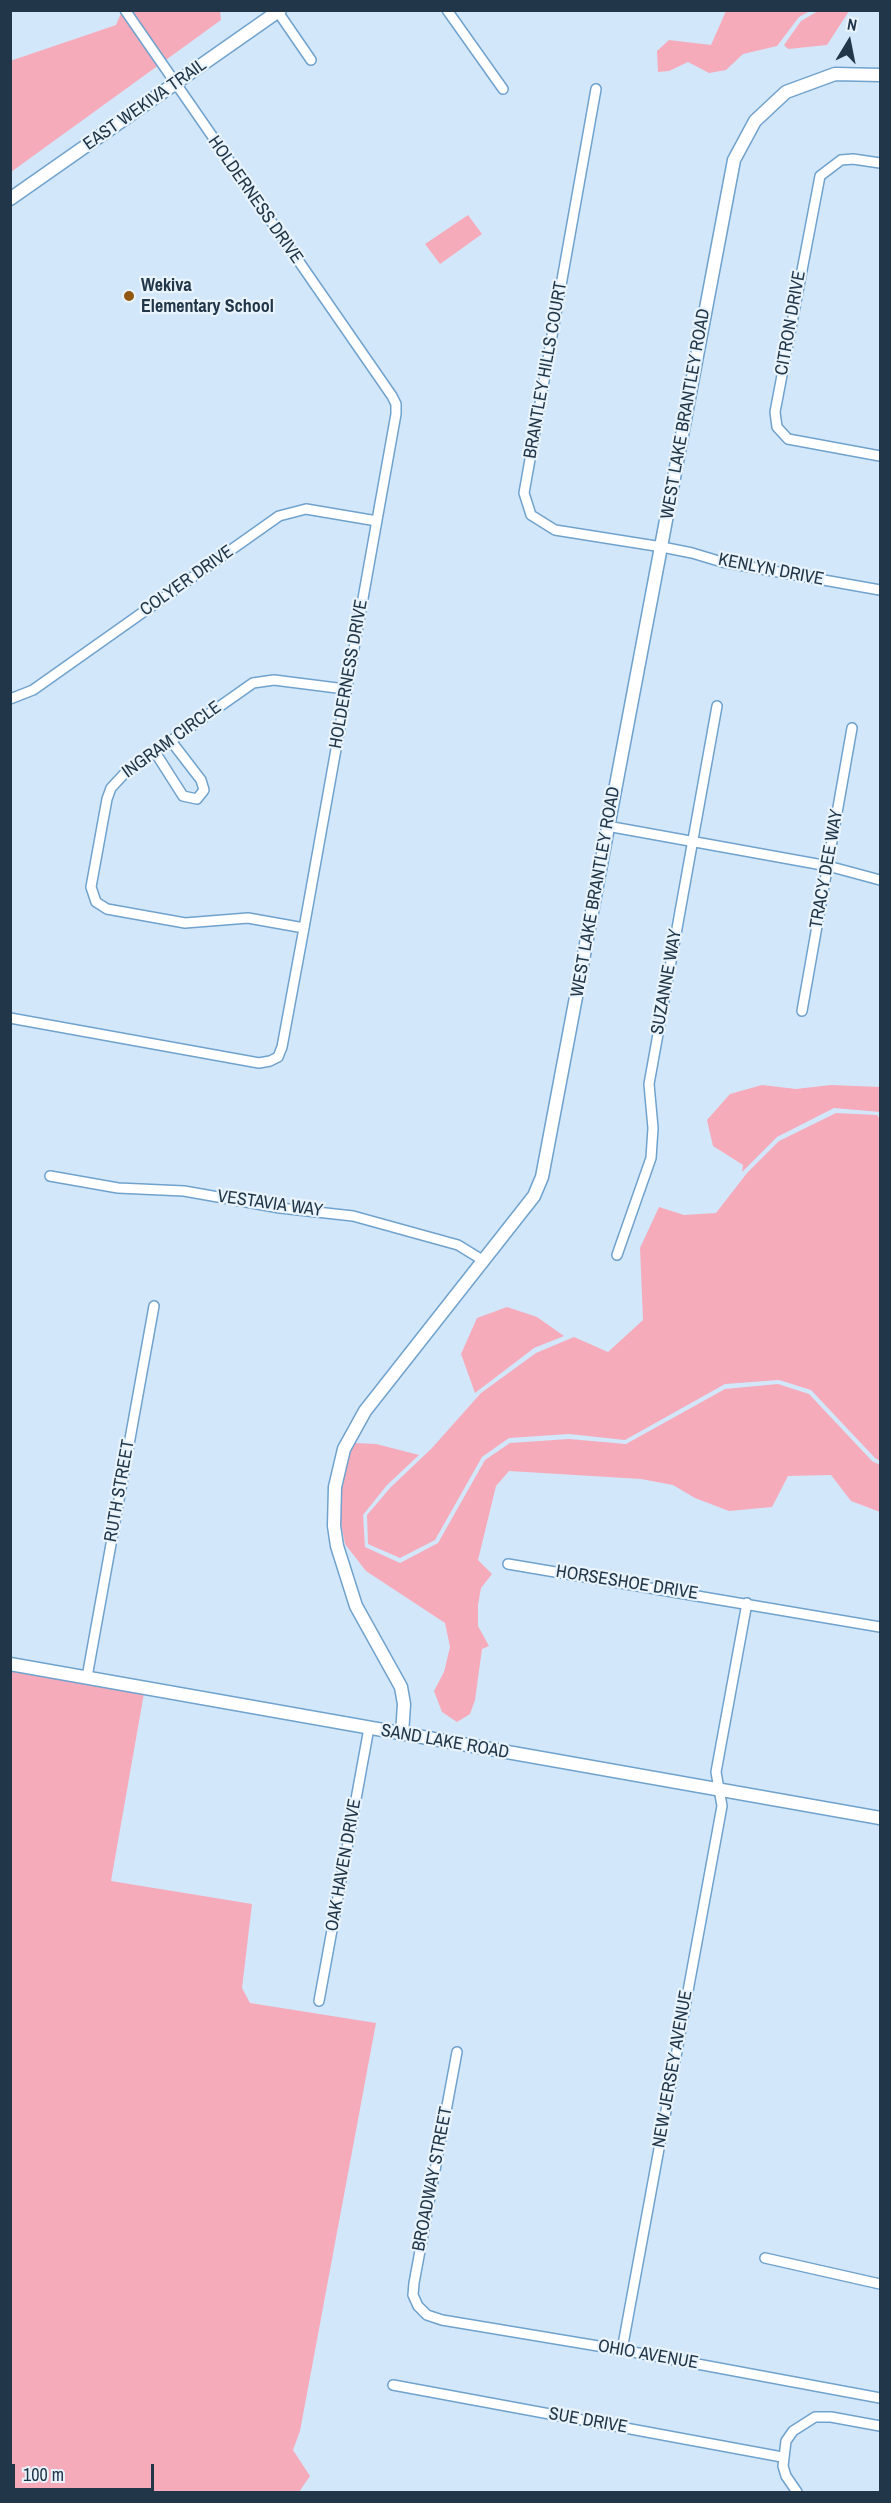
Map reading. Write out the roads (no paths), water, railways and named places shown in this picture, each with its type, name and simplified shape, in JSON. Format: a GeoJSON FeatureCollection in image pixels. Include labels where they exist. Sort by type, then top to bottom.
{"type":"FeatureCollection","features":[{"type":"Feature","properties":{"kind":"street","name":"HOLDERNESS DRIVE"},"geometry":{"type":"LineString","coordinates":[[10,1018],[259,1063],[278,1057],[282,1047],[304,928],[396,404],[124,10]]}},
{"type":"Feature","properties":{"kind":"street"},"geometry":{"type":"LineString","coordinates":[[447,10],[503,89]]}},
{"type":"Feature","properties":{"kind":"street","name":"EAST WEKIVA TRAIL"},"geometry":{"type":"LineString","coordinates":[[10,199],[279,11]]}},
{"type":"Feature","properties":{"kind":"street"},"geometry":{"type":"LineString","coordinates":[[279,11],[311,60]]}},
{"type":"Feature","properties":{"kind":"street","name":"WEST LAKE BRANTLEY ROAD"},"geometry":{"type":"LineString","coordinates":[[402,1734],[404,1704],[401,1687],[364,1624],[342,1566],[334,1526],[335,1487],[344,1449],[365,1411],[534,1196],[542,1177],[662,547],[729,179],[740,146],[763,112],[786,92],[835,74],[880,75]]}},
{"type":"Feature","properties":{"kind":"street","name":"BRANTLEY HILLS COURT"},"geometry":{"type":"LineString","coordinates":[[596,89],[524,493],[525,504],[531,515],[555,530],[662,547]]}},
{"type":"Feature","properties":{"kind":"street","name":"CITRON DRIVE"},"geometry":{"type":"LineString","coordinates":[[880,163],[853,159],[841,160],[820,176],[775,412],[777,427],[788,439],[880,456]]}},
{"type":"Feature","properties":{"kind":"street","name":"COLYER DRIVE"},"geometry":{"type":"LineString","coordinates":[[10,699],[33,690],[279,516],[306,509],[377,521]]}},
{"type":"Feature","properties":{"kind":"street","name":"KENLYN DRIVE"},"geometry":{"type":"LineString","coordinates":[[662,547],[722,562],[880,590]]}},
{"type":"Feature","properties":{"kind":"street","name":"INGRAM CIRCLE"},"geometry":{"type":"LineString","coordinates":[[304,928],[248,918],[185,924],[106,909],[96,902],[91,887],[111,788],[125,773],[254,683],[274,680],[345,689]]}},
{"type":"Feature","properties":{"kind":"street","name":"SUZANNE WAY"},"geometry":{"type":"LineString","coordinates":[[617,1255],[651,1158],[653,1128],[649,1084],[717,706]]}},
{"type":"Feature","properties":{"kind":"street","name":"TRACY DEE WAY"},"geometry":{"type":"LineString","coordinates":[[802,1011],[852,728]]}},
{"type":"Feature","properties":{"kind":"street"},"geometry":{"type":"LineString","coordinates":[[155,752],[183,796],[197,799],[204,790],[201,780],[171,741]]}},
{"type":"Feature","properties":{"kind":"street"},"geometry":{"type":"LineString","coordinates":[[608,826],[828,866],[880,880]]}},
{"type":"Feature","properties":{"kind":"street","name":"VESTAVIA WAY"},"geometry":{"type":"LineString","coordinates":[[50,1176],[118,1188],[184,1191],[280,1208],[354,1216],[458,1245],[484,1261]]}},
{"type":"Feature","properties":{"kind":"street","name":"RUTH STREET"},"geometry":{"type":"LineString","coordinates":[[87,1677],[154,1306]]}},
{"type":"Feature","properties":{"kind":"street","name":"HORSESHOE DRIVE"},"geometry":{"type":"LineString","coordinates":[[508,1564],[747,1603],[880,1628]]}},
{"type":"Feature","properties":{"kind":"street"},"geometry":{"type":"LineString","coordinates":[[719,1790],[716,1772],[747,1603]]}},
{"type":"Feature","properties":{"kind":"street","name":"SAND LAKE ROAD"},"geometry":{"type":"LineString","coordinates":[[10,1664],[880,1818]]}},
{"type":"Feature","properties":{"kind":"street","name":"OAK HAVEN DRIVE"},"geometry":{"type":"LineString","coordinates":[[319,2001],[369,1728]]}},
{"type":"Feature","properties":{"kind":"street","name":"NEW JERSEY AVENUE"},"geometry":{"type":"LineString","coordinates":[[622,2350],[721,1809],[719,1790]]}},
{"type":"Feature","properties":{"kind":"street","name":"BROADWAY STREET"},"geometry":{"type":"LineString","coordinates":[[418,2306],[413,2295],[414,2283],[457,2052]]}},
{"type":"Feature","properties":{"kind":"street"},"geometry":{"type":"LineString","coordinates":[[765,2258],[880,2284]]}},
{"type":"Feature","properties":{"kind":"street","name":"OHIO AVENUE"},"geometry":{"type":"LineString","coordinates":[[418,2306],[427,2315],[442,2320],[622,2350],[880,2398]]}},
{"type":"Feature","properties":{"kind":"street","name":"SUE DRIVE"},"geometry":{"type":"LineString","coordinates":[[393,2385],[782,2457]]}},
{"type":"Feature","properties":{"kind":"street"},"geometry":{"type":"LineString","coordinates":[[797,2493],[786,2476],[782,2457],[786,2441],[793,2431],[815,2417],[831,2416],[880,2426]]}},
{"type":"Feature","properties":{"kind":"place","name":"Wekiva Elementary School"},"geometry":{"type":"Point","coordinates":[129,296]}}]}
